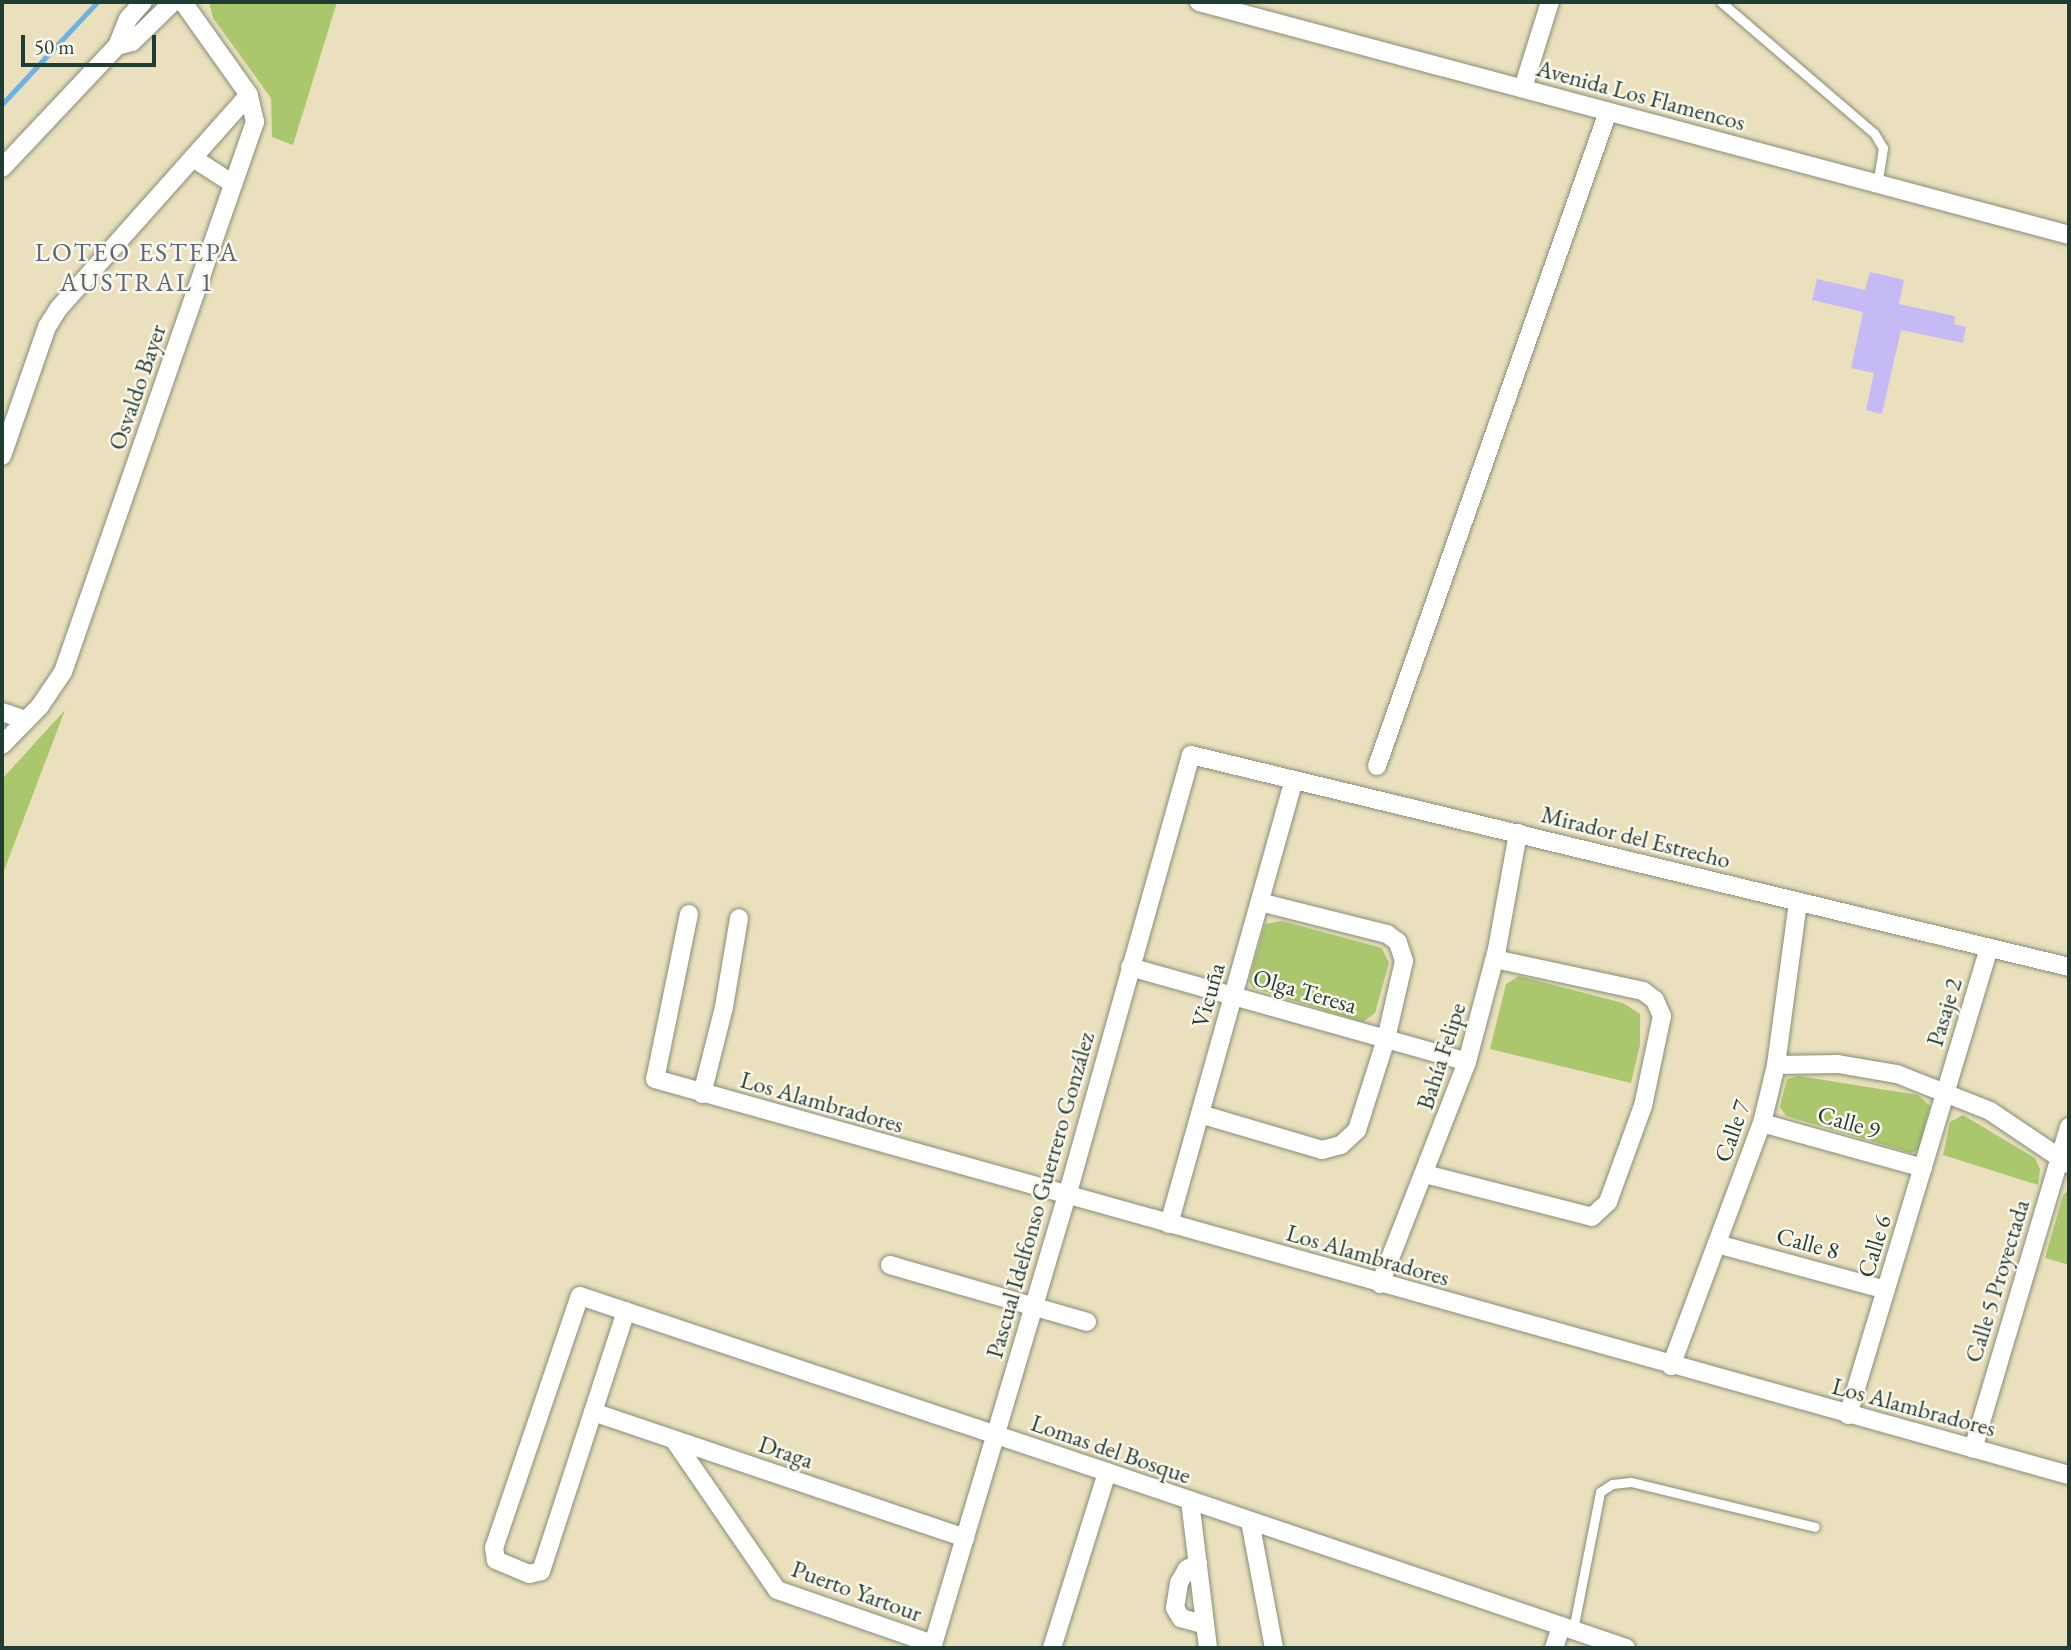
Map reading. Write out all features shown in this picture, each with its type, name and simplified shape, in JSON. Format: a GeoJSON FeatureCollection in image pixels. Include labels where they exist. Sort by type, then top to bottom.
{"type":"FeatureCollection","features":[{"type":"Feature","properties":{"kind":"street"},"geometry":{"type":"LineString","coordinates":[[2,168],[117,46],[128,19],[143,2]]}},
{"type":"Feature","properties":{"kind":"street"},"geometry":{"type":"LineString","coordinates":[[117,46],[132,43],[173,2]]}},
{"type":"Feature","properties":{"kind":"street","name":"Osvaldo Bayer"},"geometry":{"type":"LineString","coordinates":[[2,745],[63,672],[255,122],[249,95],[183,2]]}},
{"type":"Feature","properties":{"kind":"street","name":"Avenida Los Flamencos"},"geometry":{"type":"LineString","coordinates":[[1199,2],[2069,235]]}},
{"type":"Feature","properties":{"kind":"street"},"geometry":{"type":"LineString","coordinates":[[1523,88],[1550,2]]}},
{"type":"Feature","properties":{"kind":"street"},"geometry":{"type":"LineString","coordinates":[[2,456],[47,327],[59,308],[249,95]]}},
{"type":"Feature","properties":{"kind":"street"},"geometry":{"type":"LineString","coordinates":[[1377,765],[1608,111]]}},
{"type":"Feature","properties":{"kind":"street"},"geometry":{"type":"LineString","coordinates":[[193,158],[233,184]]}},
{"type":"Feature","properties":{"kind":"street"},"geometry":{"type":"LineString","coordinates":[[2,712],[25,720]]}},
{"type":"Feature","properties":{"kind":"street","name":"Mirador del Estrecho"},"geometry":{"type":"LineString","coordinates":[[1191,754],[2069,967]]}},
{"type":"Feature","properties":{"kind":"street","name":"Pascual Idelfonso Guerrero González"},"geometry":{"type":"LineString","coordinates":[[932,1646],[1067,1196],[1191,754]]}},
{"type":"Feature","properties":{"kind":"street","name":"Vicuña"},"geometry":{"type":"LineString","coordinates":[[1170,1224],[1294,780]]}},
{"type":"Feature","properties":{"kind":"street","name":"Bahía Felipe"},"geometry":{"type":"LineString","coordinates":[[1380,1284],[1467,1062],[1495,959],[1518,833]]}},
{"type":"Feature","properties":{"kind":"street"},"geometry":{"type":"LineString","coordinates":[[1200,1114],[1322,1150],[1341,1145],[1357,1130],[1386,1039],[1404,961],[1398,942],[1387,934],[1260,902]]}},
{"type":"Feature","properties":{"kind":"street","name":"Calle 7"},"geometry":{"type":"LineString","coordinates":[[1671,1366],[1762,1123],[1776,1065],[1798,902]]}},
{"type":"Feature","properties":{"kind":"street","name":"Los Alambradores"},"geometry":{"type":"LineString","coordinates":[[689,914],[655,1079],[1671,1366],[2069,1475]]}},
{"type":"Feature","properties":{"kind":"street"},"geometry":{"type":"LineString","coordinates":[[702,1094],[724,1007],[739,918]]}},
{"type":"Feature","properties":{"kind":"street","name":"Pasaje 2"},"geometry":{"type":"LineString","coordinates":[[1946,1091],[1989,948]]}},
{"type":"Feature","properties":{"kind":"street"},"geometry":{"type":"LineString","coordinates":[[1425,1174],[1584,1218],[1599,1214],[1608,1202],[1643,1106],[1662,1016],[1655,1000],[1643,991],[1495,959]]}},
{"type":"Feature","properties":{"kind":"street","name":"Olga Teresa"},"geometry":{"type":"LineString","coordinates":[[1130,967],[1467,1062]]}},
{"type":"Feature","properties":{"kind":"street"},"geometry":{"type":"LineString","coordinates":[[1776,1065],[1868,1068],[1946,1091],[1990,1111],[2065,1160]]}},
{"type":"Feature","properties":{"kind":"street","name":"Calle 6"},"geometry":{"type":"LineString","coordinates":[[1848,1415],[1946,1091]]}},
{"type":"Feature","properties":{"kind":"street","name":"Calle 9"},"geometry":{"type":"LineString","coordinates":[[1762,1123],[1923,1168]]}},
{"type":"Feature","properties":{"kind":"street","name":"Calle 5 Proyectada"},"geometry":{"type":"LineString","coordinates":[[1973,1449],[2065,1160],[2069,1127]]}},
{"type":"Feature","properties":{"kind":"street","name":"Calle 8"},"geometry":{"type":"LineString","coordinates":[[1717,1244],[1886,1290]]}},
{"type":"Feature","properties":{"kind":"street"},"geometry":{"type":"LineString","coordinates":[[890,1265],[1087,1322]]}},
{"type":"Feature","properties":{"kind":"street","name":"Lomas del Bosque"},"geometry":{"type":"LineString","coordinates":[[593,1412],[541,1571],[528,1574],[496,1560],[494,1548],[580,1296],[1626,1648]]}},
{"type":"Feature","properties":{"kind":"street"},"geometry":{"type":"LineString","coordinates":[[593,1412],[626,1311]]}},
{"type":"Feature","properties":{"kind":"street","name":"Draga"},"geometry":{"type":"LineString","coordinates":[[593,1412],[965,1538]]}},
{"type":"Feature","properties":{"kind":"street","name":"Puerto Yartour"},"geometry":{"type":"LineString","coordinates":[[674,1440],[772,1587],[932,1646]]}},
{"type":"Feature","properties":{"kind":"street"},"geometry":{"type":"LineString","coordinates":[[1052,1648],[1107,1472]]}},
{"type":"Feature","properties":{"kind":"street"},"geometry":{"type":"LineString","coordinates":[[1190,1501],[1208,1648]]}},
{"type":"Feature","properties":{"kind":"street"},"geometry":{"type":"LineString","coordinates":[[1250,1521],[1274,1648]]}},
{"type":"Feature","properties":{"kind":"street"},"geometry":{"type":"LineString","coordinates":[[1198,1563],[1187,1569],[1179,1583],[1175,1608],[1181,1618],[1205,1625]]}},
{"type":"Feature","properties":{"kind":"street"},"geometry":{"type":"LineString","coordinates":[[1554,1648],[1567,1628]]}},
{"type":"Feature","properties":{"kind":"lane"},"geometry":{"type":"LineString","coordinates":[[1721,2],[1874,132],[1883,148],[1877,184]]}},
{"type":"Feature","properties":{"kind":"lane"},"geometry":{"type":"LineString","coordinates":[[1567,1628],[1600,1492],[1612,1484],[1631,1482],[1815,1527]]}},
{"type":"Feature","properties":{"kind":"green space"},"geometry":{"type":"Polygon","coordinates":[[[209,2],[337,2],[293,145],[272,137],[271,98],[213,18],[209,2]]]}},
{"type":"Feature","properties":{"kind":"green space"},"geometry":{"type":"Polygon","coordinates":[[[65,710],[2,876],[2,779],[65,710]]]}},
{"type":"Feature","properties":{"kind":"green space"},"geometry":{"type":"Polygon","coordinates":[[[1282,921],[1382,948],[1389,963],[1375,1013],[1363,1022],[1253,988],[1249,981],[1265,924],[1282,921]]]}},
{"type":"Feature","properties":{"kind":"green space"},"geometry":{"type":"Polygon","coordinates":[[[1519,976],[1623,1003],[1640,1014],[1640,1045],[1631,1083],[1490,1049],[1506,984],[1519,976]]]}},
{"type":"Feature","properties":{"kind":"green space"},"geometry":{"type":"Polygon","coordinates":[[[1799,1076],[1918,1095],[1930,1106],[1919,1150],[1911,1153],[1786,1116],[1780,1107],[1787,1079],[1799,1076]]]}},
{"type":"Feature","properties":{"kind":"green space"},"geometry":{"type":"Polygon","coordinates":[[[1963,1115],[2035,1158],[2040,1169],[2038,1185],[1943,1155],[1950,1122],[1963,1115]]]}},
{"type":"Feature","properties":{"kind":"green space"},"geometry":{"type":"Polygon","coordinates":[[[2069,1189],[2069,1265],[2045,1258],[2063,1195],[2069,1189]]]}},
{"type":"Feature","properties":{"kind":"building"},"geometry":{"type":"Polygon","coordinates":[[[1870,272],[1904,280],[1899,304],[1955,316],[1954,324],[1966,327],[1963,343],[1901,330],[1882,414],[1866,410],[1874,373],[1851,368],[1863,312],[1812,300],[1817,279],[1865,290],[1870,272]]]}},
{"type":"Feature","properties":{"kind":"waterway"},"geometry":{"type":"LineString","coordinates":[[2,104],[97,2]]}},
{"type":"Feature","properties":{"kind":"district","name":"LOTEO ESTEPA AUSTRAL 1"},"geometry":{"type":"Point","coordinates":[137,268]}}]}
